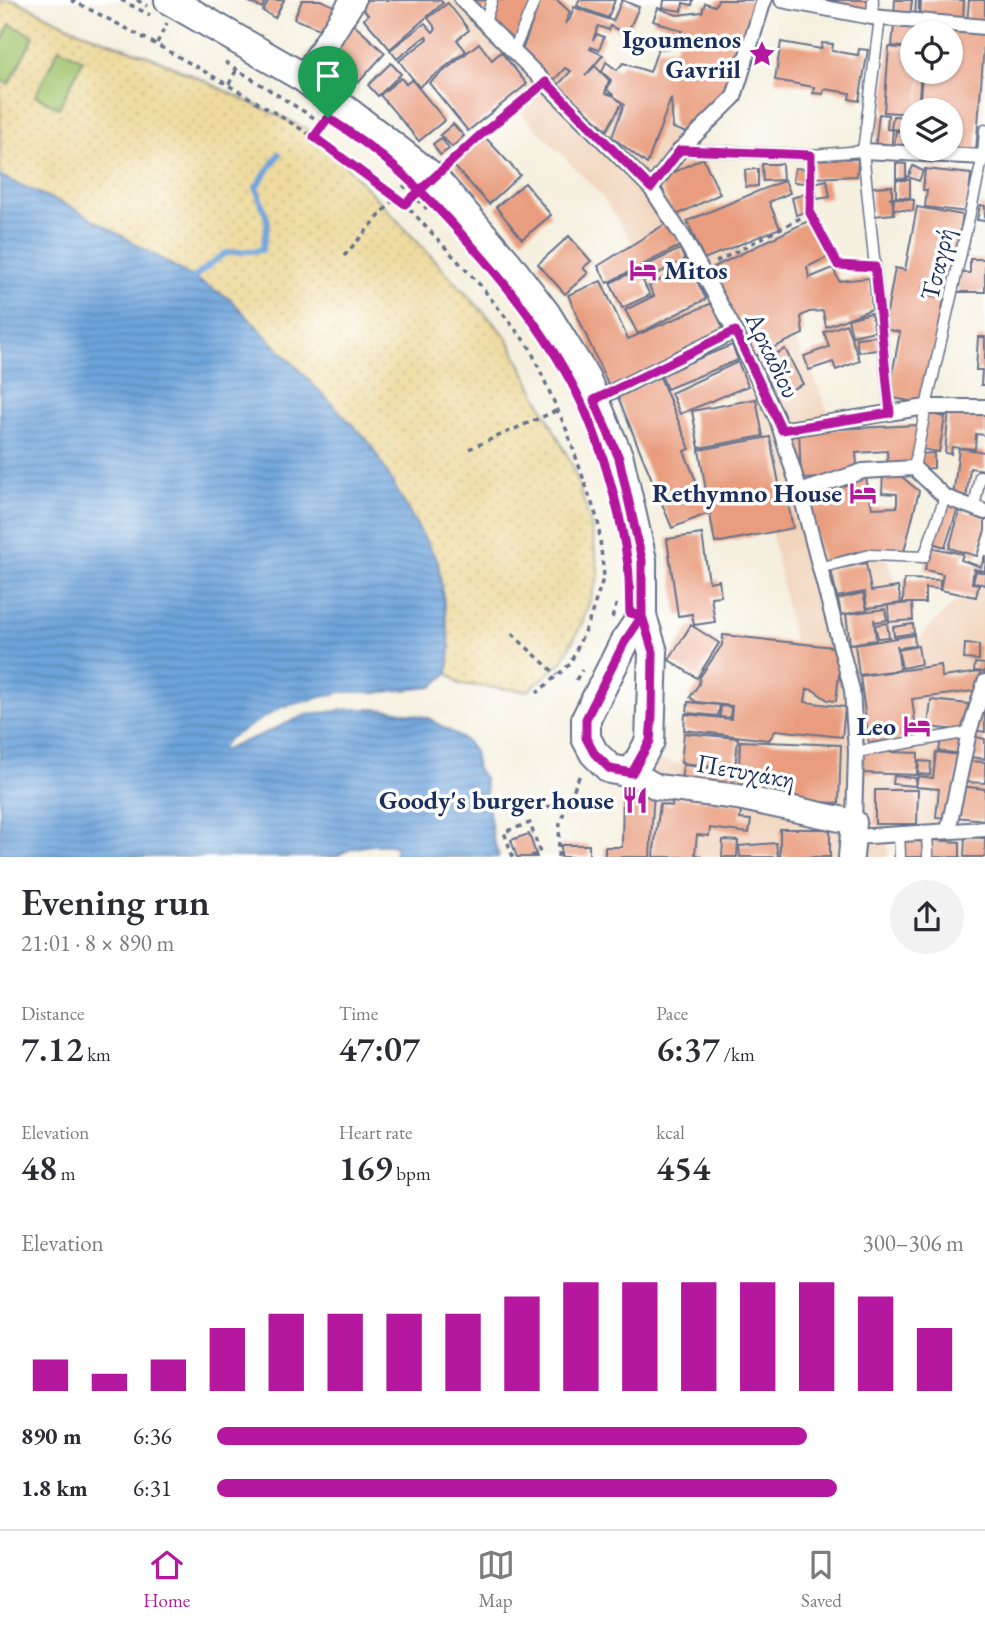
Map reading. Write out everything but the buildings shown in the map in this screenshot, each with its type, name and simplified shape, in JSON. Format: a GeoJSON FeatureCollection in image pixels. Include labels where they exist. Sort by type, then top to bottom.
{"type":"FeatureCollection","features":[{"type":"Feature","properties":{"kind":"main road"},"geometry":{"type":"LineString","coordinates":[[163,12],[298,88],[434,178],[508,264],[545,314],[585,377],[619,458],[642,560],[642,616],[653,652],[650,741],[632,773],[610,769],[594,753],[586,738],[586,719],[624,643],[642,616]]}},
{"type":"Feature","properties":{"kind":"street"},"geometry":{"type":"LineString","coordinates":[[298,88],[353,0]]}},
{"type":"Feature","properties":{"kind":"street","name":"Αρκαδίου"},"geometry":{"type":"LineString","coordinates":[[461,0],[651,188],[735,331],[782,430],[852,690],[856,752],[853,839]]}},
{"type":"Feature","properties":{"kind":"street"},"geometry":{"type":"LineString","coordinates":[[651,188],[680,150],[734,97],[764,0]]}},
{"type":"Feature","properties":{"kind":"street"},"geometry":{"type":"LineString","coordinates":[[782,0],[818,4],[876,18],[985,27]]}},
{"type":"Feature","properties":{"kind":"street"},"geometry":{"type":"LineString","coordinates":[[863,151],[984,157]]}},
{"type":"Feature","properties":{"kind":"street"},"geometry":{"type":"LineString","coordinates":[[594,400],[735,331]]}},
{"type":"Feature","properties":{"kind":"street"},"geometry":{"type":"LineString","coordinates":[[782,430],[926,407],[985,407]]}},
{"type":"Feature","properties":{"kind":"street"},"geometry":{"type":"LineString","coordinates":[[800,492],[863,471],[914,468],[944,497],[979,510]]}},
{"type":"Feature","properties":{"kind":"street"},"geometry":{"type":"LineString","coordinates":[[948,831],[969,732],[985,682]]}},
{"type":"Feature","properties":{"kind":"street","name":"Πετυχάκη"},"geometry":{"type":"LineString","coordinates":[[632,773],[657,787],[738,797],[853,839]]}},
{"type":"Feature","properties":{"kind":"street"},"geometry":{"type":"LineString","coordinates":[[853,839],[899,833],[985,829]]}},
{"type":"Feature","properties":{"kind":"lane"},"geometry":{"type":"LineString","coordinates":[[485,22],[492,0]]}},
{"type":"Feature","properties":{"kind":"lane"},"geometry":{"type":"LineString","coordinates":[[514,50],[535,0]]}},
{"type":"Feature","properties":{"kind":"lane"},"geometry":{"type":"LineString","coordinates":[[873,0],[876,18],[863,151],[890,413]]}},
{"type":"Feature","properties":{"kind":"lane","name":"Τσαγρή"},"geometry":{"type":"LineString","coordinates":[[914,468],[984,157],[985,130]]}},
{"type":"Feature","properties":{"kind":"lane"},"geometry":{"type":"LineString","coordinates":[[680,150],[811,155],[863,151]]}},
{"type":"Feature","properties":{"kind":"lane"},"geometry":{"type":"LineString","coordinates":[[979,510],[980,476]]}},
{"type":"Feature","properties":{"kind":"lane"},"geometry":{"type":"LineString","coordinates":[[819,568],[870,555],[924,557],[944,497]]}},
{"type":"Feature","properties":{"kind":"lane"},"geometry":{"type":"LineString","coordinates":[[856,752],[969,732]]}},
{"type":"Feature","properties":{"kind":"lane"},"geometry":{"type":"LineString","coordinates":[[927,831],[928,857]]}},
{"type":"Feature","properties":{"kind":"lane"},"geometry":{"type":"LineString","coordinates":[[899,833],[900,857]]}},
{"type":"Feature","properties":{"kind":"path"},"geometry":{"type":"LineString","coordinates":[[71,0],[157,43],[229,84],[314,137],[396,197],[480,285],[530,348],[558,410],[598,521],[604,576],[589,621],[570,664],[537,693]]}},
{"type":"Feature","properties":{"kind":"path"},"geometry":{"type":"LineString","coordinates":[[121,0],[163,12]]}},
{"type":"Feature","properties":{"kind":"path"},"geometry":{"type":"LineString","coordinates":[[137,0],[163,12]]}},
{"type":"Feature","properties":{"kind":"path"},"geometry":{"type":"LineString","coordinates":[[157,43],[163,12]]}},
{"type":"Feature","properties":{"kind":"path"},"geometry":{"type":"LineString","coordinates":[[228,56],[298,88]]}},
{"type":"Feature","properties":{"kind":"path"},"geometry":{"type":"LineString","coordinates":[[220,58],[334,131]]}},
{"type":"Feature","properties":{"kind":"path"},"geometry":{"type":"LineString","coordinates":[[405,204],[478,137],[546,82]]}},
{"type":"Feature","properties":{"kind":"path"},"geometry":{"type":"LineString","coordinates":[[314,137],[328,118]]}},
{"type":"Feature","properties":{"kind":"path"},"geometry":{"type":"LineString","coordinates":[[811,155],[810,213],[838,265],[875,267]]}},
{"type":"Feature","properties":{"kind":"path"},"geometry":{"type":"LineString","coordinates":[[401,184],[428,209]]}},
{"type":"Feature","properties":{"kind":"path"},"geometry":{"type":"LineString","coordinates":[[344,256],[396,197]]}},
{"type":"Feature","properties":{"kind":"path"},"geometry":{"type":"LineString","coordinates":[[701,270],[810,213]]}},
{"type":"Feature","properties":{"kind":"path"},"geometry":{"type":"LineString","coordinates":[[469,449],[558,410]]}},
{"type":"Feature","properties":{"kind":"path"},"geometry":{"type":"LineString","coordinates":[[609,626],[619,594]]}},
{"type":"Feature","properties":{"kind":"path"},"geometry":{"type":"LineString","coordinates":[[512,635],[557,675]]}},
{"type":"Feature","properties":{"kind":"path"},"geometry":{"type":"LineString","coordinates":[[576,680],[583,670]]}},
{"type":"Feature","properties":{"kind":"path"},"geometry":{"type":"LineString","coordinates":[[558,857],[559,822],[580,774],[594,753]]}},
{"type":"Feature","properties":{"kind":"path"},"geometry":{"type":"LineString","coordinates":[[486,801],[565,808]]}},
{"type":"Feature","properties":{"kind":"path"},"geometry":{"type":"LineString","coordinates":[[513,857],[504,832],[530,823],[540,853],[528,857]]}},
{"type":"Feature","properties":{"kind":"shaded area"},"geometry":{"type":"Polygon","coordinates":[[[411,0],[539,0],[664,118],[811,369],[918,639],[985,572],[985,751],[967,810],[888,844],[888,857],[638,857],[650,759],[823,787],[749,422],[602,196],[411,0]]]}},
{"type":"Feature","properties":{"kind":"sand"},"geometry":{"type":"Polygon","coordinates":[[[0,0],[15,0],[79,31],[159,60],[314,132],[506,336],[573,467],[590,521],[599,575],[582,623],[562,662],[528,691],[459,684],[448,673],[450,648],[438,562],[230,299],[77,210],[0,176],[0,0]]]}},
{"type":"Feature","properties":{"kind":"green space"},"geometry":{"type":"Polygon","coordinates":[[[10,24],[34,36],[9,84],[0,80],[0,44],[10,24]]]}},
{"type":"Feature","properties":{"kind":"green space"},"geometry":{"type":"Polygon","coordinates":[[[59,48],[83,60],[59,108],[35,96],[59,48]]]}},
{"type":"Feature","properties":{"kind":"water"},"geometry":{"type":"Polygon","coordinates":[[[0,176],[77,210],[230,299],[370,443],[438,562],[450,648],[448,673],[432,687],[341,693],[282,708],[228,740],[223,750],[306,714],[350,708],[393,710],[428,718],[466,741],[474,752],[477,769],[484,778],[493,838],[499,857],[394,857],[396,846],[381,845],[356,848],[336,857],[0,857],[0,176]]]}},
{"type":"Feature","properties":{"kind":"pier"},"geometry":{"type":"Polygon","coordinates":[[[341,693],[371,693],[367,697],[342,697],[284,712],[248,730],[230,743],[305,711],[350,704],[368,705],[370,708],[306,714],[222,750],[228,740],[282,708],[341,693]]]}},
{"type":"Feature","properties":{"kind":"waterway"},"geometry":{"type":"LineString","coordinates":[[193,278],[225,253],[262,250],[268,222],[256,187],[279,154]]}},
{"type":"Feature","properties":{"kind":"place","name":"Igoumenos Gavriil"},"geometry":{"type":"Point","coordinates":[762,54]}},
{"type":"Feature","properties":{"kind":"place","name":"Mitos"},"geometry":{"type":"Point","coordinates":[643,270]}},
{"type":"Feature","properties":{"kind":"place","name":"Rethymno House"},"geometry":{"type":"Point","coordinates":[863,493]}},
{"type":"Feature","properties":{"kind":"place","name":"Leo"},"geometry":{"type":"Point","coordinates":[917,726]}},
{"type":"Feature","properties":{"kind":"place","name":"Goody's burger house"},"geometry":{"type":"Point","coordinates":[635,800]}},
{"type":"Feature","properties":{"kind":"route"},"geometry":{"type":"LineString","coordinates":[[328,118],[314,137],[405,204],[422,190],[478,137],[546,82],[651,188],[680,150],[811,155],[810,213],[838,265],[875,267],[890,413],[782,430],[735,331],[594,400],[619,458],[642,560],[642,616],[624,643],[586,719],[586,738],[594,753],[610,769],[632,773],[650,741],[653,652],[642,616],[630,613],[628,566],[606,463],[572,383],[534,322],[497,273],[422,190],[358,136],[328,118]]}}]}
